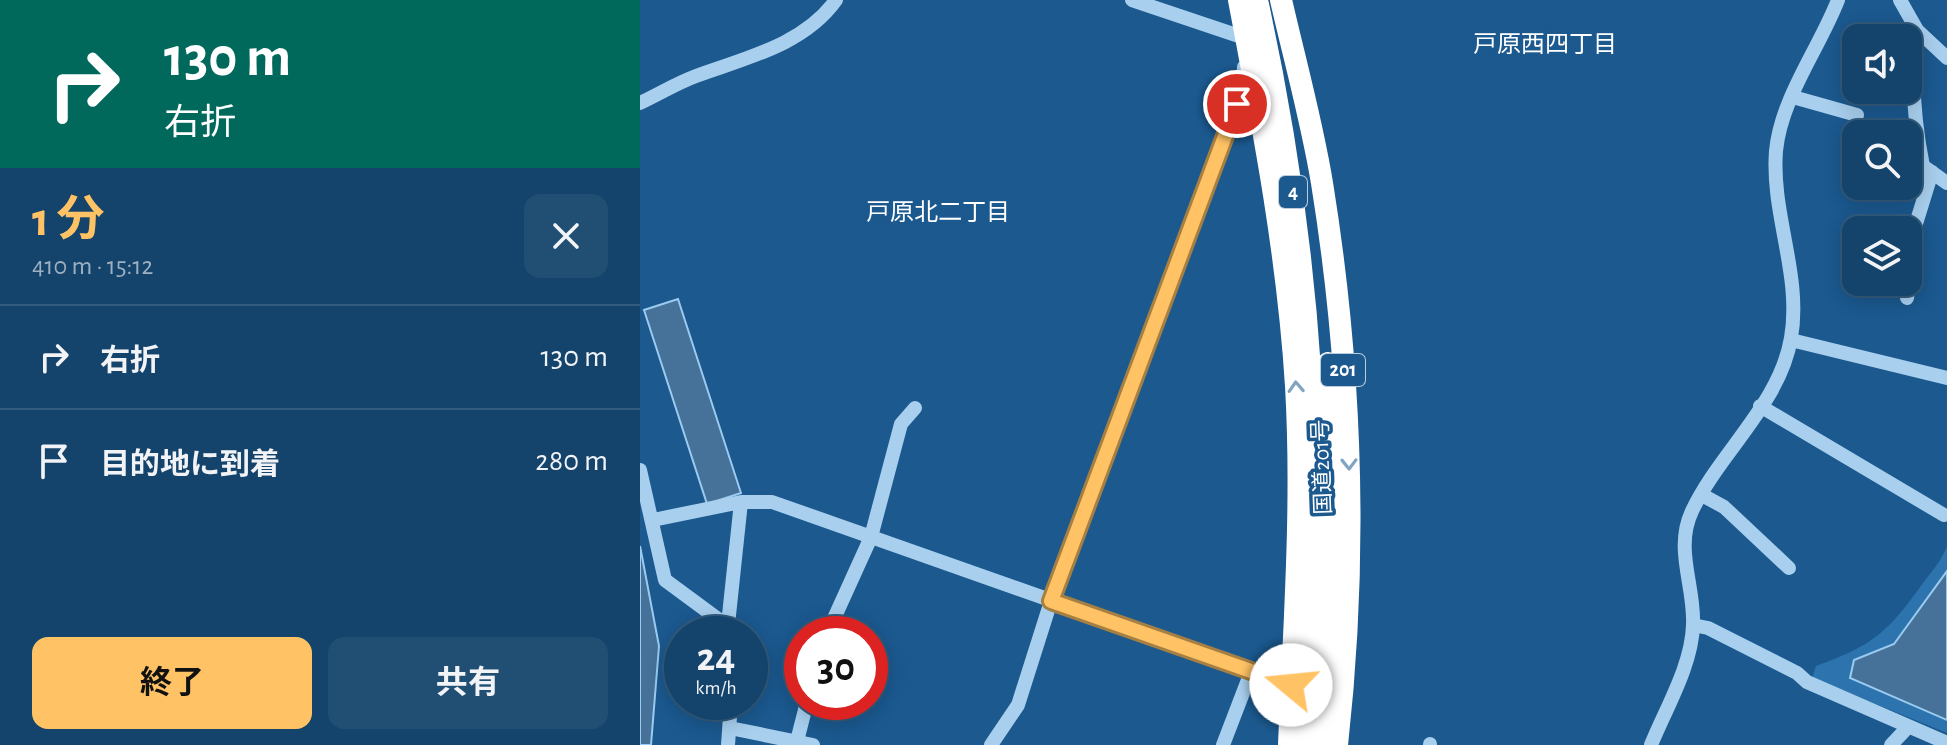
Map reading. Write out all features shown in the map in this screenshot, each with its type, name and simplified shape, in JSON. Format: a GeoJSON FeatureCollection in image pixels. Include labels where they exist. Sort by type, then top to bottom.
{"type":"FeatureCollection","features":[{"type":"Feature","properties":{"kind":"highway","name":"国道201号"},"geometry":{"type":"LineString","coordinates":[[1239,0],[1286,271],[1296,387],[1298,569],[1289,745]]}},
{"type":"Feature","properties":{"kind":"highway","name":"4"},"geometry":{"type":"LineString","coordinates":[[1257,0],[1292,185],[1314,386],[1315,567],[1304,745]]}},
{"type":"Feature","properties":{"kind":"highway","name":"国道201号"},"geometry":{"type":"LineString","coordinates":[[1278,0],[1322,181],[1345,390],[1350,562],[1337,745]]}},
{"type":"Feature","properties":{"kind":"highway"},"geometry":{"type":"LineString","coordinates":[[1278,0],[1308,178],[1329,384],[1332,565],[1321,745]]}},
{"type":"Feature","properties":{"kind":"street"},"geometry":{"type":"LineString","coordinates":[[640,103],[694,77],[764,54],[814,24],[836,0]]}},
{"type":"Feature","properties":{"kind":"street"},"geometry":{"type":"LineString","coordinates":[[1132,0],[1239,36]]}},
{"type":"Feature","properties":{"kind":"street"},"geometry":{"type":"LineString","coordinates":[[991,745],[1018,705],[1051,601],[1243,85],[1239,36],[1229,0]]}},
{"type":"Feature","properties":{"kind":"street"},"geometry":{"type":"LineString","coordinates":[[1651,745],[1687,656],[1693,625],[1684,550],[1686,529],[1702,495],[1760,406],[1783,363],[1791,340],[1790,263],[1777,184],[1776,150],[1793,97],[1838,0]]}},
{"type":"Feature","properties":{"kind":"street"},"geometry":{"type":"LineString","coordinates":[[1900,0],[1914,24]]}},
{"type":"Feature","properties":{"kind":"street"},"geometry":{"type":"LineString","coordinates":[[1922,35],[1947,58]]}},
{"type":"Feature","properties":{"kind":"street"},"geometry":{"type":"LineString","coordinates":[[1793,97],[1857,115]]}},
{"type":"Feature","properties":{"kind":"street"},"geometry":{"type":"LineString","coordinates":[[1915,104],[1923,166],[1947,183]]}},
{"type":"Feature","properties":{"kind":"street"},"geometry":{"type":"LineString","coordinates":[[1907,298],[1915,227],[1932,172]]}},
{"type":"Feature","properties":{"kind":"street"},"geometry":{"type":"LineString","coordinates":[[1791,340],[1947,378]]}},
{"type":"Feature","properties":{"kind":"street"},"geometry":{"type":"LineString","coordinates":[[1760,406],[1944,515]]}},
{"type":"Feature","properties":{"kind":"street"},"geometry":{"type":"LineString","coordinates":[[835,616],[871,537],[901,424],[915,408]]}},
{"type":"Feature","properties":{"kind":"street"},"geometry":{"type":"LineString","coordinates":[[640,470],[665,580],[709,616]]}},
{"type":"Feature","properties":{"kind":"street"},"geometry":{"type":"LineString","coordinates":[[1702,495],[1724,507],[1789,568]]}},
{"type":"Feature","properties":{"kind":"street"},"geometry":{"type":"LineString","coordinates":[[653,520],[741,502],[772,502],[1291,685]]}},
{"type":"Feature","properties":{"kind":"street"},"geometry":{"type":"LineString","coordinates":[[728,616],[741,502]]}},
{"type":"Feature","properties":{"kind":"street"},"geometry":{"type":"LineString","coordinates":[[1693,625],[1708,628],[1797,673],[1807,682],[1947,743]]}},
{"type":"Feature","properties":{"kind":"street"},"geometry":{"type":"LineString","coordinates":[[1223,745],[1251,672]]}},
{"type":"Feature","properties":{"kind":"street"},"geometry":{"type":"LineString","coordinates":[[728,745],[730,720]]}},
{"type":"Feature","properties":{"kind":"street"},"geometry":{"type":"LineString","coordinates":[[797,741],[802,720]]}},
{"type":"Feature","properties":{"kind":"street"},"geometry":{"type":"LineString","coordinates":[[1891,745],[1908,727]]}},
{"type":"Feature","properties":{"kind":"street"},"geometry":{"type":"LineString","coordinates":[[730,728],[813,745]]}},
{"type":"Feature","properties":{"kind":"shaded area"},"geometry":{"type":"Polygon","coordinates":[[[678,299],[741,493],[707,504],[644,310],[678,299]]]}},
{"type":"Feature","properties":{"kind":"shaded area"},"geometry":{"type":"Polygon","coordinates":[[[640,546],[659,646],[651,745],[640,745],[640,546]]]}},
{"type":"Feature","properties":{"kind":"shaded area"},"geometry":{"type":"Polygon","coordinates":[[[1947,546],[1947,733],[1812,678],[1816,666],[1852,651],[1889,625],[1911,600],[1947,546]]]}},
{"type":"Feature","properties":{"kind":"shaded area"},"geometry":{"type":"Polygon","coordinates":[[[1947,571],[1947,720],[1850,678],[1854,660],[1894,644],[1947,571]]]}},
{"type":"Feature","properties":{"kind":"district","name":"戸原西四丁目"},"geometry":{"type":"Point","coordinates":[1545,45]}},
{"type":"Feature","properties":{"kind":"district","name":"戸原北二丁目"},"geometry":{"type":"Point","coordinates":[938,213]}},
{"type":"Feature","properties":{"kind":"route"},"geometry":{"type":"LineString","coordinates":[[1237,104],[1051,601],[1291,685]]}}]}
